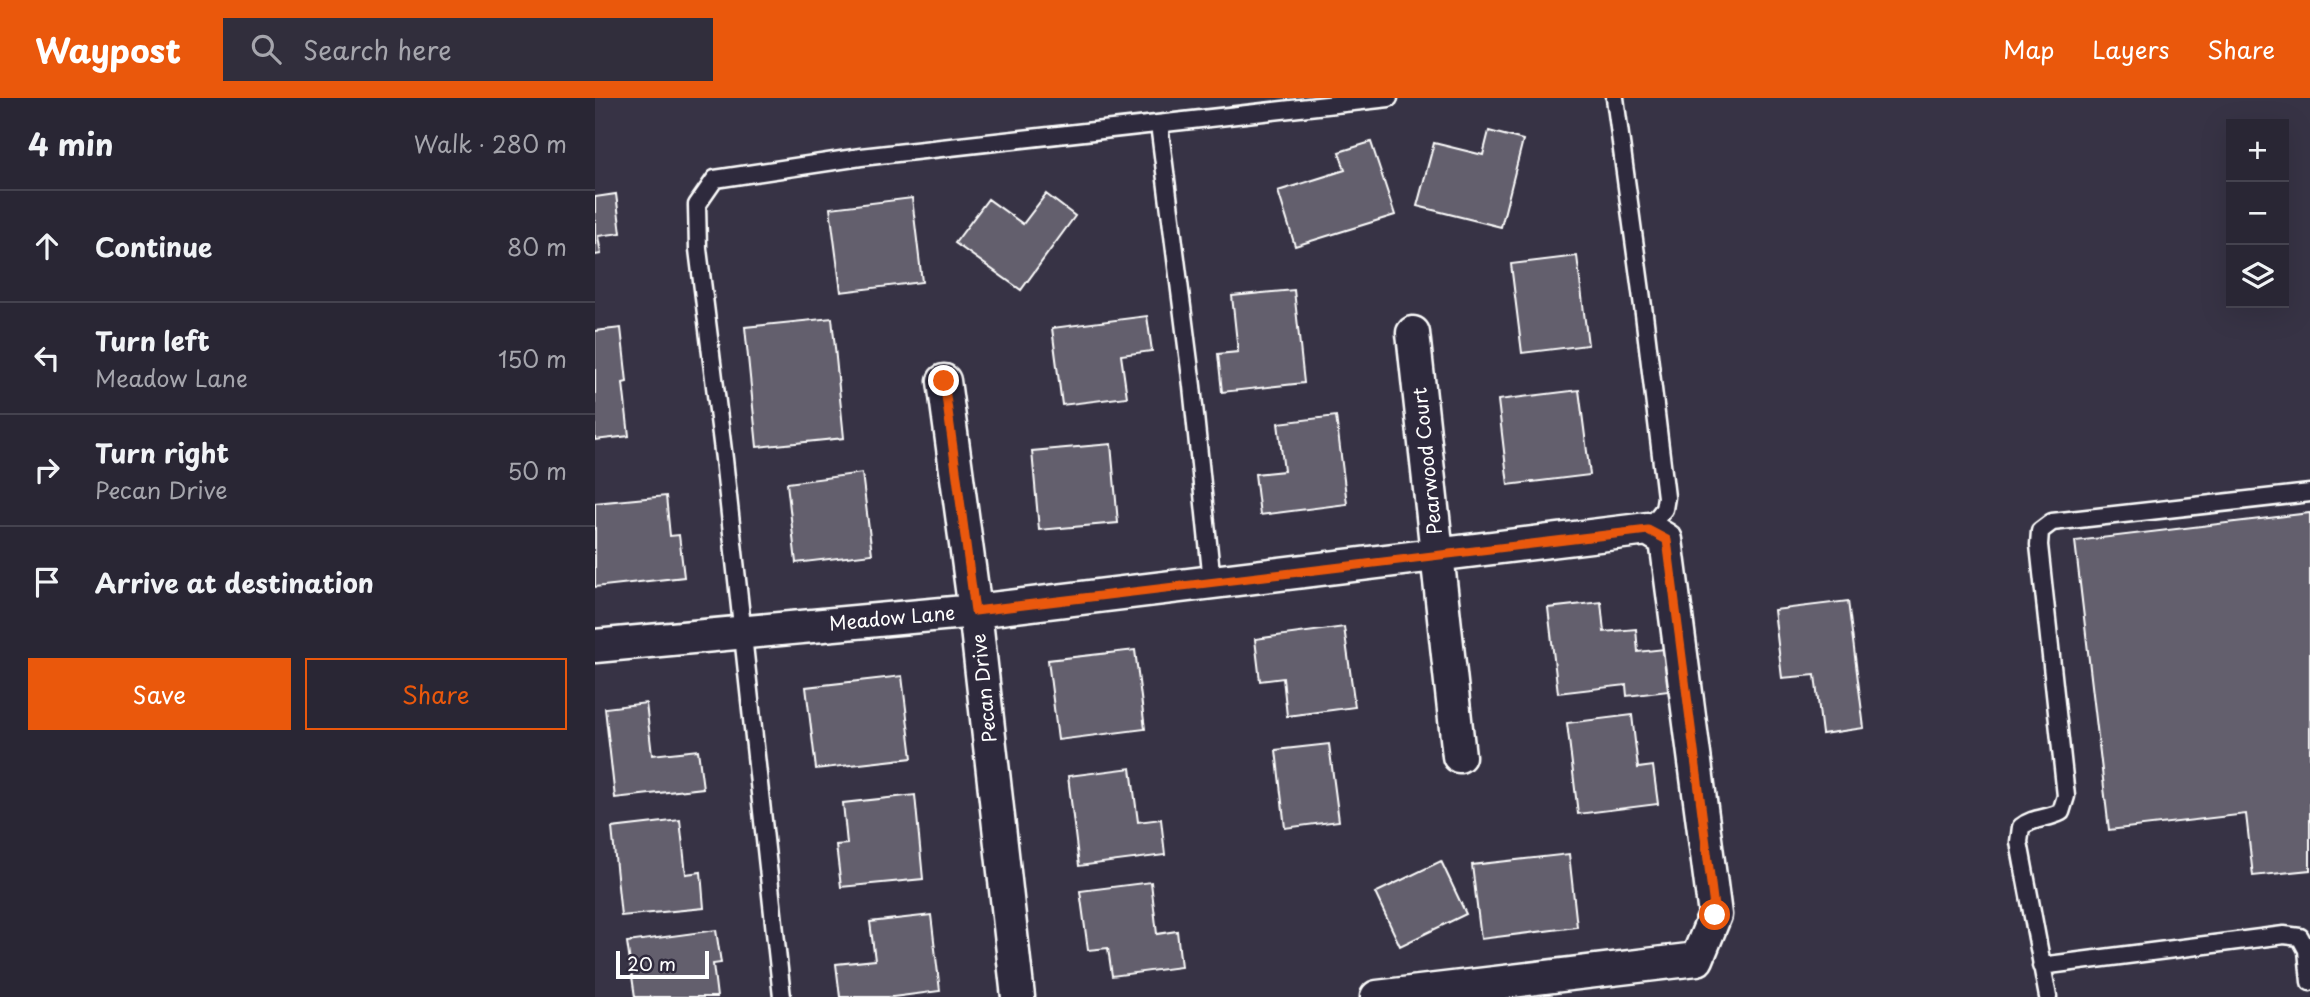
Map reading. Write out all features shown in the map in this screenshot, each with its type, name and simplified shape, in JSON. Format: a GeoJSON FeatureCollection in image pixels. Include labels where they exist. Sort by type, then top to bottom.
{"type":"FeatureCollection","features":[{"type":"Feature","properties":{"kind":"street","name":"Pearwood Court"},"geometry":{"type":"LineString","coordinates":[[1413,333],[1459,756]]}},
{"type":"Feature","properties":{"kind":"street","name":"Pecan Drive"},"geometry":{"type":"LineString","coordinates":[[944,381],[975,611],[1018,997]]}},
{"type":"Feature","properties":{"kind":"street","name":"Meadow Lane"},"geometry":{"type":"LineString","coordinates":[[595,646],[975,611],[1648,530]]}},
{"type":"Feature","properties":{"kind":"street"},"geometry":{"type":"LineString","coordinates":[[1377,997],[1697,959],[1715,915],[1667,540],[1648,530]]}},
{"type":"Feature","properties":{"kind":"lane"},"geometry":{"type":"LineString","coordinates":[[782,997],[724,459],[698,249],[697,205],[715,178],[861,157],[1389,98]]}},
{"type":"Feature","properties":{"kind":"lane"},"geometry":{"type":"LineString","coordinates":[[1615,98],[1666,497],[1664,509],[1648,530]]}},
{"type":"Feature","properties":{"kind":"lane"},"geometry":{"type":"LineString","coordinates":[[1159,124],[1192,386],[1212,582]]}},
{"type":"Feature","properties":{"kind":"lane"},"geometry":{"type":"LineString","coordinates":[[2048,997],[2019,842],[2021,827],[2029,820],[2051,818],[2061,812],[2066,796],[2039,545],[2040,531],[2052,522],[2310,492]]}},
{"type":"Feature","properties":{"kind":"lane"},"geometry":{"type":"LineString","coordinates":[[2041,966],[2284,936],[2300,937],[2307,950],[2310,982]]}},
{"type":"Feature","properties":{"kind":"building"},"geometry":{"type":"Polygon","coordinates":[[[1489,131],[1523,140],[1501,227],[1417,206],[1434,143],[1483,155],[1489,131]]]}},
{"type":"Feature","properties":{"kind":"building"},"geometry":{"type":"Polygon","coordinates":[[[1371,142],[1395,215],[1295,246],[1278,191],[1345,170],[1339,152],[1371,142]]]}},
{"type":"Feature","properties":{"kind":"building"},"geometry":{"type":"Polygon","coordinates":[[[616,194],[621,233],[598,236],[601,254],[595,255],[595,197],[616,194]]]}},
{"type":"Feature","properties":{"kind":"building"},"geometry":{"type":"Polygon","coordinates":[[[1046,194],[1075,216],[1021,290],[955,243],[988,199],[1023,224],[1046,194]]]}},
{"type":"Feature","properties":{"kind":"building"},"geometry":{"type":"Polygon","coordinates":[[[912,198],[922,282],[841,292],[830,208],[912,198]]]}},
{"type":"Feature","properties":{"kind":"building"},"geometry":{"type":"Polygon","coordinates":[[[1577,256],[1588,345],[1522,353],[1511,264],[1577,256]]]}},
{"type":"Feature","properties":{"kind":"building"},"geometry":{"type":"Polygon","coordinates":[[[1294,290],[1304,383],[1222,392],[1218,354],[1238,352],[1232,296],[1294,290]]]}},
{"type":"Feature","properties":{"kind":"building"},"geometry":{"type":"Polygon","coordinates":[[[1147,316],[1152,351],[1121,355],[1127,397],[1062,405],[1052,328],[1147,316]]]}},
{"type":"Feature","properties":{"kind":"building"},"geometry":{"type":"Polygon","coordinates":[[[832,318],[844,438],[757,447],[745,327],[832,318]]]}},
{"type":"Feature","properties":{"kind":"building"},"geometry":{"type":"Polygon","coordinates":[[[621,328],[629,436],[595,440],[595,331],[621,328]]]}},
{"type":"Feature","properties":{"kind":"building"},"geometry":{"type":"Polygon","coordinates":[[[1579,390],[1590,475],[1508,485],[1498,400],[1579,390]]]}},
{"type":"Feature","properties":{"kind":"building"},"geometry":{"type":"Polygon","coordinates":[[[1336,416],[1347,504],[1260,515],[1255,474],[1284,471],[1278,423],[1336,416]]]}},
{"type":"Feature","properties":{"kind":"building"},"geometry":{"type":"Polygon","coordinates":[[[1111,444],[1118,523],[1039,530],[1032,451],[1111,444]]]}},
{"type":"Feature","properties":{"kind":"building"},"geometry":{"type":"Polygon","coordinates":[[[862,473],[872,554],[796,563],[787,483],[862,473]]]}},
{"type":"Feature","properties":{"kind":"building"},"geometry":{"type":"Polygon","coordinates":[[[666,496],[670,536],[679,535],[684,577],[595,587],[595,503],[666,496]]]}},
{"type":"Feature","properties":{"kind":"building"},"geometry":{"type":"Polygon","coordinates":[[[2310,513],[2310,870],[2253,876],[2246,814],[2109,830],[2075,541],[2310,513]]]}},
{"type":"Feature","properties":{"kind":"building"},"geometry":{"type":"Polygon","coordinates":[[[1848,601],[1864,728],[1822,734],[1815,675],[1782,678],[1774,610],[1848,601]]]}},
{"type":"Feature","properties":{"kind":"building"},"geometry":{"type":"Polygon","coordinates":[[[1601,602],[1604,632],[1636,629],[1638,652],[1664,649],[1669,691],[1627,696],[1626,685],[1558,693],[1548,608],[1601,602]]]}},
{"type":"Feature","properties":{"kind":"building"},"geometry":{"type":"Polygon","coordinates":[[[1344,627],[1355,707],[1287,716],[1283,678],[1260,681],[1255,639],[1344,627]]]}},
{"type":"Feature","properties":{"kind":"building"},"geometry":{"type":"Polygon","coordinates":[[[1135,650],[1145,729],[1058,740],[1048,660],[1135,650]]]}},
{"type":"Feature","properties":{"kind":"building"},"geometry":{"type":"Polygon","coordinates":[[[902,676],[912,758],[816,769],[806,687],[902,676]]]}},
{"type":"Feature","properties":{"kind":"building"},"geometry":{"type":"Polygon","coordinates":[[[646,703],[652,755],[698,750],[703,788],[615,798],[605,708],[646,703]]]}},
{"type":"Feature","properties":{"kind":"building"},"geometry":{"type":"Polygon","coordinates":[[[1632,715],[1638,768],[1653,766],[1658,804],[1578,814],[1567,723],[1632,715]]]}},
{"type":"Feature","properties":{"kind":"building"},"geometry":{"type":"Polygon","coordinates":[[[1329,744],[1339,821],[1285,828],[1276,750],[1329,744]]]}},
{"type":"Feature","properties":{"kind":"building"},"geometry":{"type":"Polygon","coordinates":[[[1131,768],[1138,822],[1161,819],[1165,855],[1079,866],[1068,776],[1131,768]]]}},
{"type":"Feature","properties":{"kind":"building"},"geometry":{"type":"Polygon","coordinates":[[[915,795],[923,879],[841,887],[836,845],[847,844],[843,803],[915,795]]]}},
{"type":"Feature","properties":{"kind":"building"},"geometry":{"type":"Polygon","coordinates":[[[680,820],[686,874],[701,872],[704,908],[621,916],[612,828],[680,820]]]}},
{"type":"Feature","properties":{"kind":"building"},"geometry":{"type":"Polygon","coordinates":[[[1569,854],[1577,927],[1481,939],[1472,865],[1569,854]]]}},
{"type":"Feature","properties":{"kind":"building"},"geometry":{"type":"Polygon","coordinates":[[[1441,861],[1466,914],[1400,946],[1375,893],[1441,861]]]}},
{"type":"Feature","properties":{"kind":"building"},"geometry":{"type":"Polygon","coordinates":[[[1151,882],[1157,934],[1177,931],[1181,967],[1112,976],[1108,948],[1088,950],[1080,891],[1151,882]]]}},
{"type":"Feature","properties":{"kind":"building"},"geometry":{"type":"Polygon","coordinates":[[[931,915],[940,991],[893,997],[840,997],[836,964],[875,960],[870,922],[931,915]]]}},
{"type":"Feature","properties":{"kind":"building"},"geometry":{"type":"Polygon","coordinates":[[[716,930],[721,963],[713,964],[717,997],[635,997],[627,942],[716,930]]]}},
{"type":"Feature","properties":{"kind":"route"},"geometry":{"type":"LineString","coordinates":[[944,381],[975,611],[1648,530],[1667,540],[1715,915]]}}]}
